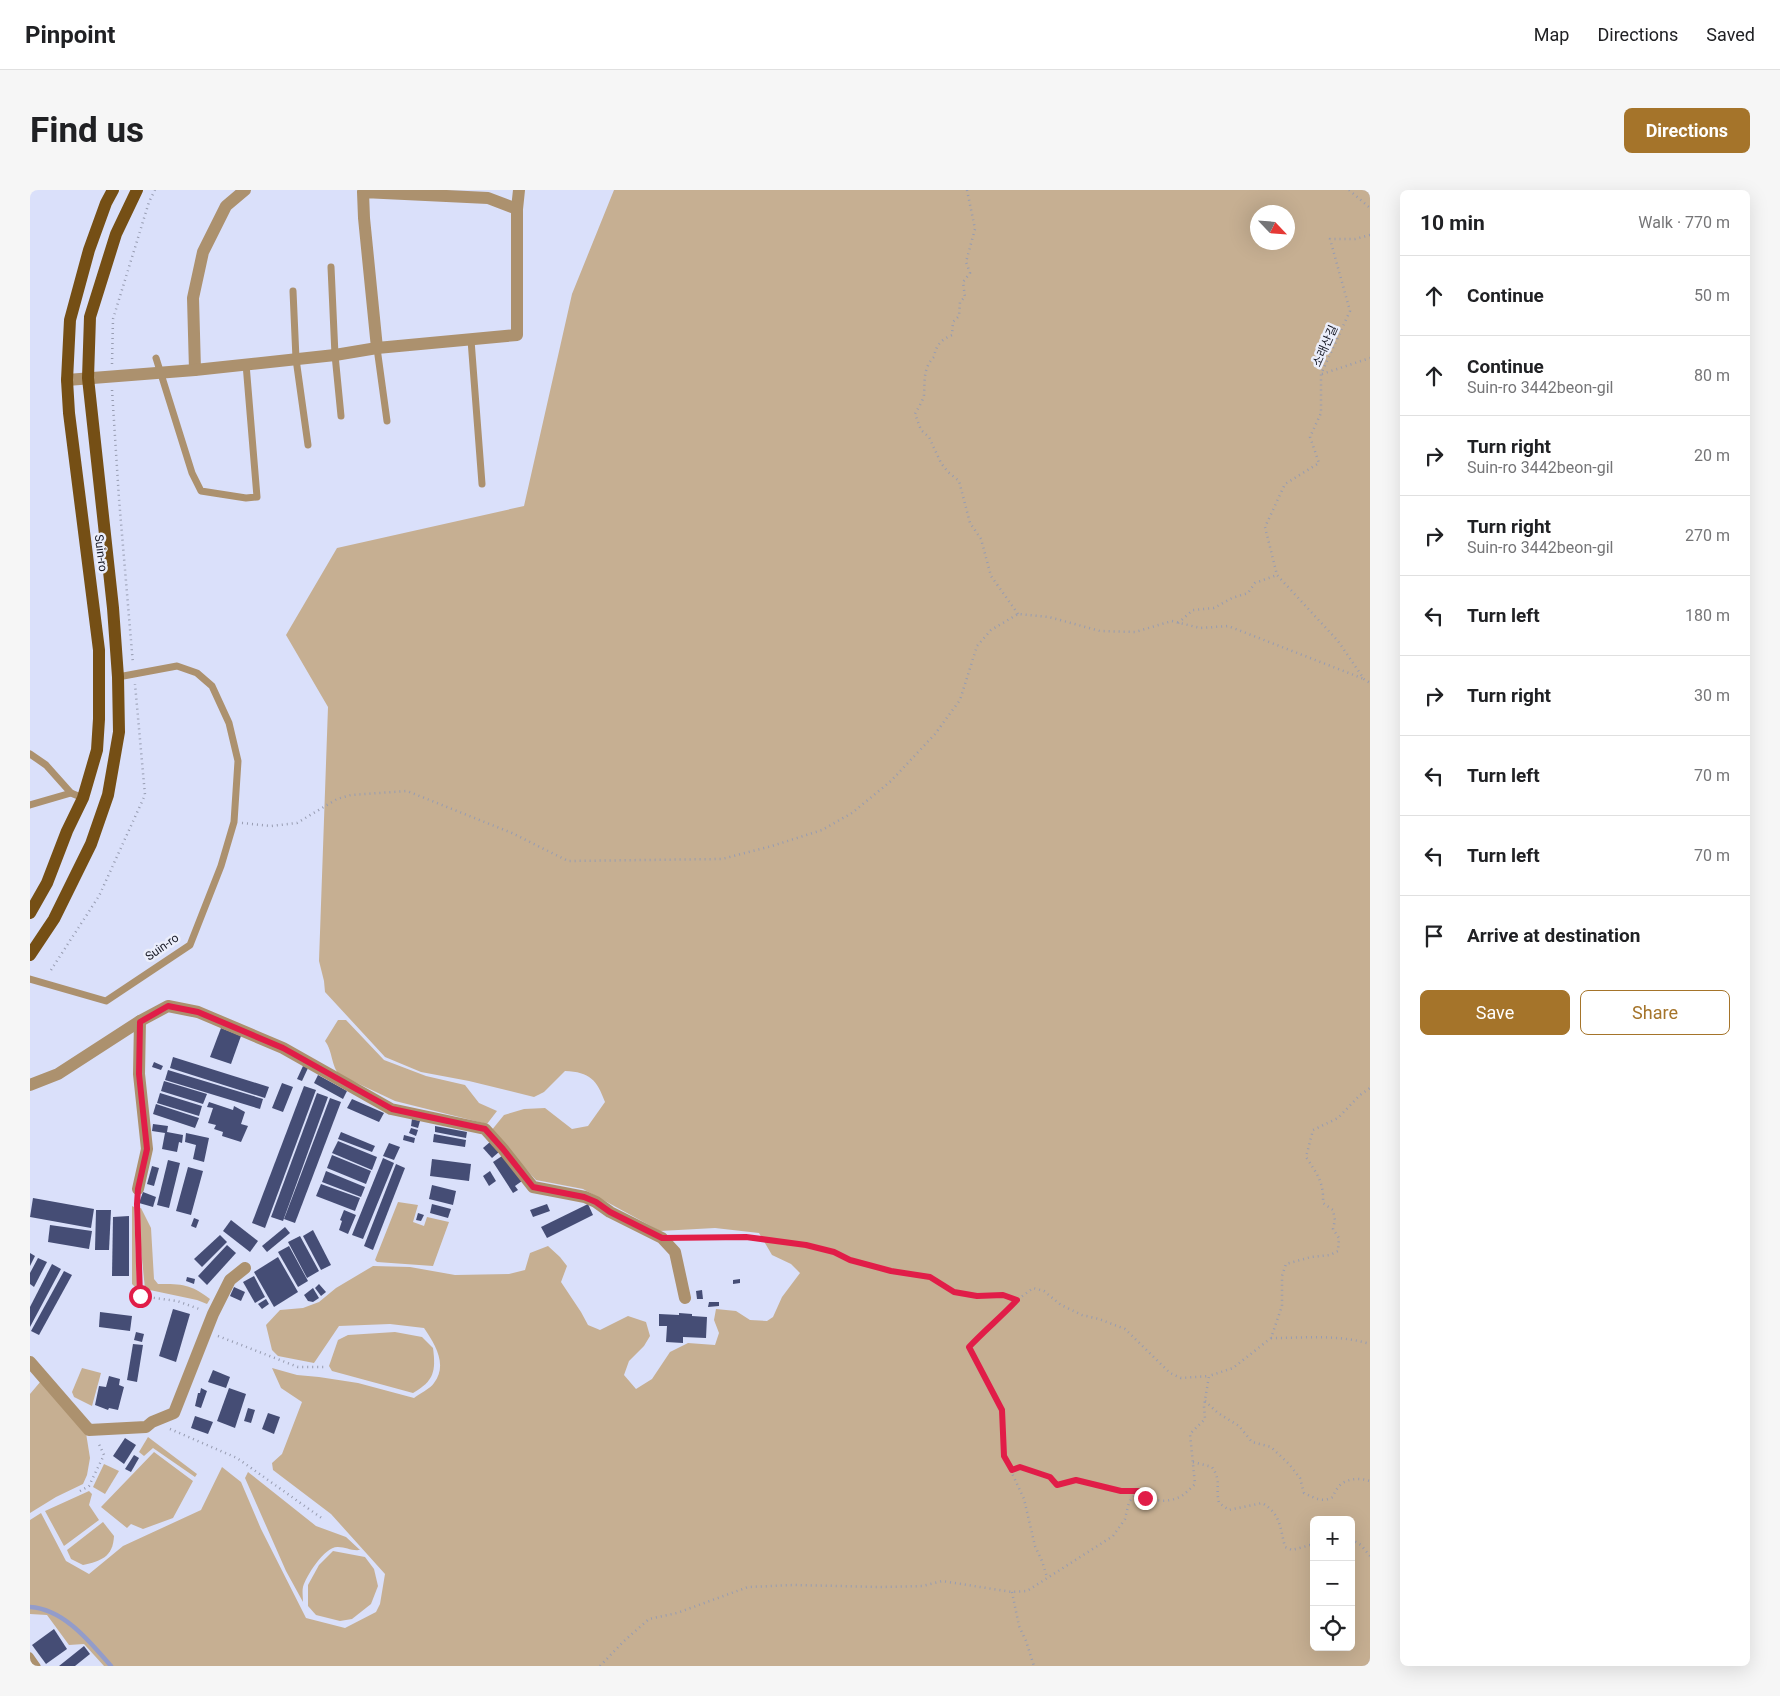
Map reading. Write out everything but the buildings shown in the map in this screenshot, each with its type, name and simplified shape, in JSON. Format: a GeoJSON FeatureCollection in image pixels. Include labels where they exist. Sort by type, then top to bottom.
{"type":"FeatureCollection","features":[{"type":"Feature","properties":{"kind":"main road","name":"Suin-ro"},"geometry":{"type":"LineString","coordinates":[[30,913],[47,883],[83,798],[97,750],[99,650],[69,413],[67,380],[70,320],[89,250],[106,203],[113,190]]}},
{"type":"Feature","properties":{"kind":"main road","name":"Suin-ro"},"geometry":{"type":"LineString","coordinates":[[30,955],[54,919],[91,844],[108,795],[119,732],[118,677],[113,608],[88,378],[90,317],[116,234],[138,190]]}},
{"type":"Feature","properties":{"kind":"street"},"geometry":{"type":"LineString","coordinates":[[195,370],[193,298],[203,252],[226,206],[245,190]]}},
{"type":"Feature","properties":{"kind":"street"},"geometry":{"type":"LineString","coordinates":[[67,380],[195,370],[334,355],[377,348],[517,336],[518,190]]}},
{"type":"Feature","properties":{"kind":"street"},"geometry":{"type":"LineString","coordinates":[[377,348],[363,191],[488,198],[517,209]]}},
{"type":"Feature","properties":{"kind":"street"},"geometry":{"type":"LineString","coordinates":[[30,1085],[58,1074],[168,1006],[198,1012],[283,1048],[392,1109],[485,1129],[533,1187],[584,1197],[662,1238],[675,1252],[685,1298]]}},
{"type":"Feature","properties":{"kind":"street"},"geometry":{"type":"LineString","coordinates":[[138,1189],[147,1149],[139,1074],[140,1022]]}},
{"type":"Feature","properties":{"kind":"street"},"geometry":{"type":"LineString","coordinates":[[30,1362],[89,1430],[146,1428],[152,1422],[174,1413],[213,1314],[230,1280],[245,1268]]}},
{"type":"Feature","properties":{"kind":"lane"},"geometry":{"type":"LineString","coordinates":[[331,267],[334,355],[341,416]]}},
{"type":"Feature","properties":{"kind":"lane"},"geometry":{"type":"LineString","coordinates":[[293,291],[296,359],[308,446]]}},
{"type":"Feature","properties":{"kind":"lane"},"geometry":{"type":"LineString","coordinates":[[471,340],[482,484]]}},
{"type":"Feature","properties":{"kind":"lane"},"geometry":{"type":"LineString","coordinates":[[377,348],[387,421]]}},
{"type":"Feature","properties":{"kind":"lane"},"geometry":{"type":"LineString","coordinates":[[156,358],[192,473],[201,491],[246,498],[257,497],[246,364]]}},
{"type":"Feature","properties":{"kind":"lane","name":"Suin-ro"},"geometry":{"type":"LineString","coordinates":[[30,979],[106,1001],[190,944],[221,866],[234,822],[238,761],[229,724],[212,686],[197,673],[177,666],[118,677]]}},
{"type":"Feature","properties":{"kind":"lane"},"geometry":{"type":"LineString","coordinates":[[30,754],[46,765],[71,793],[83,798]]}},
{"type":"Feature","properties":{"kind":"lane"},"geometry":{"type":"LineString","coordinates":[[30,805],[71,793]]}},
{"type":"Feature","properties":{"kind":"lane"},"geometry":{"type":"LineString","coordinates":[[30,1656],[37,1666]]}},
{"type":"Feature","properties":{"kind":"path"},"geometry":{"type":"LineString","coordinates":[[967,190],[975,229],[966,262],[970,272],[963,282],[965,297],[960,302],[959,316],[953,322],[952,335],[942,339],[936,348],[934,357],[927,364],[924,380],[924,398],[915,414],[920,430],[929,437],[942,463],[958,481],[970,523],[981,539],[992,576],[1018,614]]}},
{"type":"Feature","properties":{"kind":"path"},"geometry":{"type":"LineString","coordinates":[[1349,190],[1370,208]]}},
{"type":"Feature","properties":{"kind":"path","name":"소래산길"},"geometry":{"type":"LineString","coordinates":[[1370,235],[1355,239],[1330,239],[1350,311],[1321,374],[1321,414],[1310,437],[1318,463],[1285,484],[1265,527],[1277,574],[1338,641],[1364,679],[1370,683]]}},
{"type":"Feature","properties":{"kind":"path"},"geometry":{"type":"LineString","coordinates":[[1321,374],[1370,358]]}},
{"type":"Feature","properties":{"kind":"path"},"geometry":{"type":"LineString","coordinates":[[1178,623],[1193,610],[1214,608],[1248,592],[1255,583],[1277,574]]}},
{"type":"Feature","properties":{"kind":"path"},"geometry":{"type":"LineString","coordinates":[[234,822],[272,826],[297,823],[337,799],[351,795],[407,791],[512,834],[568,861],[722,858],[772,846],[822,830],[852,813],[891,781],[935,734],[960,700],[977,646],[991,630],[1018,614],[1049,617],[1100,631],[1136,632],[1172,621],[1200,628],[1228,626],[1364,679]]}},
{"type":"Feature","properties":{"kind":"path"},"geometry":{"type":"LineString","coordinates":[[1047,1577],[1035,1546],[1024,1499],[1004,1456],[1002,1410],[969,1347],[994,1321],[1033,1288],[1044,1291],[1061,1305],[1082,1315],[1125,1329],[1170,1373],[1181,1378],[1209,1376],[1233,1368],[1271,1338],[1282,1306],[1282,1276],[1286,1264],[1312,1257],[1330,1255],[1338,1251],[1339,1238],[1333,1229],[1335,1220],[1333,1210],[1323,1203],[1324,1189],[1306,1157],[1314,1130],[1338,1118],[1370,1088]]}},
{"type":"Feature","properties":{"kind":"path"},"geometry":{"type":"LineString","coordinates":[[138,1189],[140,1296],[177,1301],[213,1314]]}},
{"type":"Feature","properties":{"kind":"path"},"geometry":{"type":"LineString","coordinates":[[662,1238],[746,1237],[806,1245],[891,1271],[930,1277],[954,1292],[977,1296],[1003,1295],[1017,1300]]}},
{"type":"Feature","properties":{"kind":"path"},"geometry":{"type":"LineString","coordinates":[[206,1332],[298,1367],[324,1366]]}},
{"type":"Feature","properties":{"kind":"path"},"geometry":{"type":"LineString","coordinates":[[1271,1338],[1310,1336],[1361,1341],[1370,1344]]}},
{"type":"Feature","properties":{"kind":"path"},"geometry":{"type":"LineString","coordinates":[[1012,1470],[1020,1467],[1050,1477],[1057,1485],[1076,1480],[1121,1491],[1138,1491],[1145,1498],[1170,1501],[1183,1495],[1195,1484],[1190,1434],[1205,1419],[1205,1401],[1209,1376]]}},
{"type":"Feature","properties":{"kind":"path"},"geometry":{"type":"LineString","coordinates":[[1205,1401],[1218,1413],[1240,1426],[1252,1442],[1270,1447],[1290,1464],[1300,1478],[1304,1493],[1326,1501],[1333,1497],[1336,1488],[1340,1484],[1362,1479],[1370,1481]]}},
{"type":"Feature","properties":{"kind":"path"},"geometry":{"type":"LineString","coordinates":[[152,1422],[237,1458],[323,1519]]}},
{"type":"Feature","properties":{"kind":"path"},"geometry":{"type":"LineString","coordinates":[[80,1491],[89,1486],[104,1455],[92,1430]]}},
{"type":"Feature","properties":{"kind":"path"},"geometry":{"type":"LineString","coordinates":[[1193,1462],[1212,1467],[1218,1476],[1218,1504],[1229,1510],[1262,1503],[1270,1507],[1280,1521],[1285,1547],[1292,1550],[1310,1545]]}},
{"type":"Feature","properties":{"kind":"path"},"geometry":{"type":"LineString","coordinates":[[600,1666],[649,1619],[677,1613],[748,1587],[794,1585],[923,1586],[942,1581],[1012,1592],[1027,1590],[1113,1536],[1125,1519],[1129,1502],[1138,1491]]}},
{"type":"Feature","properties":{"kind":"path"},"geometry":{"type":"LineString","coordinates":[[1355,1541],[1361,1545],[1370,1556]]}},
{"type":"Feature","properties":{"kind":"path"},"geometry":{"type":"LineString","coordinates":[[1012,1592],[1019,1626],[1034,1666]]}},
{"type":"Feature","properties":{"kind":"shaded area"},"geometry":{"type":"Polygon","coordinates":[[[614,190],[1370,190],[1370,1666],[104,1666],[84,1644],[69,1645],[47,1615],[30,1614],[30,1520],[41,1513],[66,1561],[89,1574],[123,1546],[201,1510],[222,1467],[241,1482],[261,1529],[306,1618],[345,1628],[376,1612],[380,1604],[385,1574],[331,1514],[273,1470],[272,1463],[282,1454],[302,1402],[281,1388],[272,1368],[297,1375],[358,1383],[414,1398],[430,1387],[438,1376],[440,1362],[436,1348],[424,1328],[390,1324],[339,1326],[314,1363],[278,1356],[272,1350],[266,1325],[280,1310],[303,1308],[319,1302],[336,1288],[373,1266],[410,1267],[455,1275],[509,1274],[525,1270],[530,1253],[548,1246],[567,1266],[561,1282],[588,1325],[600,1330],[628,1316],[646,1322],[650,1336],[644,1346],[629,1361],[624,1375],[636,1389],[652,1379],[670,1352],[688,1343],[715,1345],[719,1333],[714,1320],[716,1309],[736,1311],[750,1320],[767,1321],[773,1317],[782,1297],[800,1273],[791,1264],[772,1255],[759,1233],[715,1228],[660,1231],[583,1189],[536,1180],[491,1131],[504,1115],[524,1109],[545,1108],[572,1129],[588,1126],[605,1102],[599,1088],[587,1075],[565,1071],[544,1092],[534,1097],[469,1081],[421,1072],[385,1057],[325,992],[319,961],[328,707],[286,635],[337,548],[524,506],[572,294],[614,190]]]}},
{"type":"Feature","properties":{"kind":"shaded area"},"geometry":{"type":"Polygon","coordinates":[[[338,1020],[346,1020],[384,1060],[426,1076],[465,1085],[479,1103],[497,1111],[487,1124],[395,1101],[340,1075],[335,1068],[325,1041],[338,1020]]]}},
{"type":"Feature","properties":{"kind":"shaded area"},"geometry":{"type":"Polygon","coordinates":[[[398,1202],[418,1205],[413,1222],[424,1226],[427,1217],[449,1222],[433,1266],[377,1262],[375,1260],[398,1202]]]}},
{"type":"Feature","properties":{"kind":"shaded area"},"geometry":{"type":"Polygon","coordinates":[[[132,1206],[134,1207],[137,1289],[132,1284],[132,1206]]]}},
{"type":"Feature","properties":{"kind":"shaded area"},"geometry":{"type":"Polygon","coordinates":[[[141,1208],[151,1228],[154,1279],[158,1284],[180,1285],[197,1290],[210,1299],[207,1304],[197,1300],[145,1289],[137,1209],[141,1208]]]}},
{"type":"Feature","properties":{"kind":"shaded area"},"geometry":{"type":"Polygon","coordinates":[[[395,1332],[422,1337],[433,1348],[434,1369],[432,1375],[420,1389],[413,1393],[332,1371],[329,1366],[338,1340],[348,1335],[395,1332]]]}},
{"type":"Feature","properties":{"kind":"shaded area"},"geometry":{"type":"Polygon","coordinates":[[[82,1368],[101,1373],[92,1406],[74,1397],[72,1392],[82,1368]]]}},
{"type":"Feature","properties":{"kind":"shaded area"},"geometry":{"type":"Polygon","coordinates":[[[41,1381],[86,1433],[90,1458],[87,1475],[83,1484],[56,1497],[30,1513],[30,1394],[41,1381]]]}},
{"type":"Feature","properties":{"kind":"shaded area"},"geometry":{"type":"Polygon","coordinates":[[[148,1437],[197,1474],[195,1477],[153,1448],[144,1456],[139,1452],[148,1437]]]}},
{"type":"Feature","properties":{"kind":"shaded area"},"geometry":{"type":"Polygon","coordinates":[[[154,1452],[193,1481],[173,1518],[143,1529],[131,1524],[127,1528],[101,1507],[154,1452]]]}},
{"type":"Feature","properties":{"kind":"shaded area"},"geometry":{"type":"Polygon","coordinates":[[[104,1464],[119,1471],[105,1494],[93,1487],[104,1464]]]}},
{"type":"Feature","properties":{"kind":"shaded area"},"geometry":{"type":"Polygon","coordinates":[[[248,1472],[316,1526],[346,1537],[360,1550],[338,1547],[327,1551],[312,1569],[305,1582],[303,1602],[286,1571],[245,1478],[248,1472]]]}},
{"type":"Feature","properties":{"kind":"shaded area"},"geometry":{"type":"Polygon","coordinates":[[[89,1491],[92,1494],[89,1505],[99,1520],[64,1546],[45,1511],[89,1491]]]}},
{"type":"Feature","properties":{"kind":"shaded area"},"geometry":{"type":"Polygon","coordinates":[[[103,1522],[114,1536],[111,1549],[105,1557],[83,1565],[71,1559],[67,1550],[103,1522]]]}},
{"type":"Feature","properties":{"kind":"shaded area"},"geometry":{"type":"Polygon","coordinates":[[[333,1551],[365,1557],[374,1569],[378,1586],[371,1604],[352,1619],[340,1621],[316,1615],[308,1606],[308,1585],[319,1565],[333,1551]]]}},
{"type":"Feature","properties":{"kind":"waterway"},"geometry":{"type":"LineString","coordinates":[[30,1607],[42,1609],[65,1620],[85,1637],[111,1666]]}},
{"type":"Feature","properties":{"kind":"route"},"geometry":{"type":"LineString","coordinates":[[140,1296],[139,1217],[137,1204],[138,1189],[147,1149],[139,1074],[140,1022],[168,1006],[198,1012],[283,1048],[392,1109],[485,1129],[533,1187],[584,1197],[662,1238],[683,1236],[710,1238],[746,1237],[806,1245],[891,1271],[930,1277],[954,1292],[977,1296],[1003,1295],[1017,1300],[969,1347],[1002,1410],[1004,1456],[1012,1470],[1020,1467],[1050,1477],[1057,1485],[1076,1480],[1121,1491],[1138,1491],[1145,1498]]}}]}
